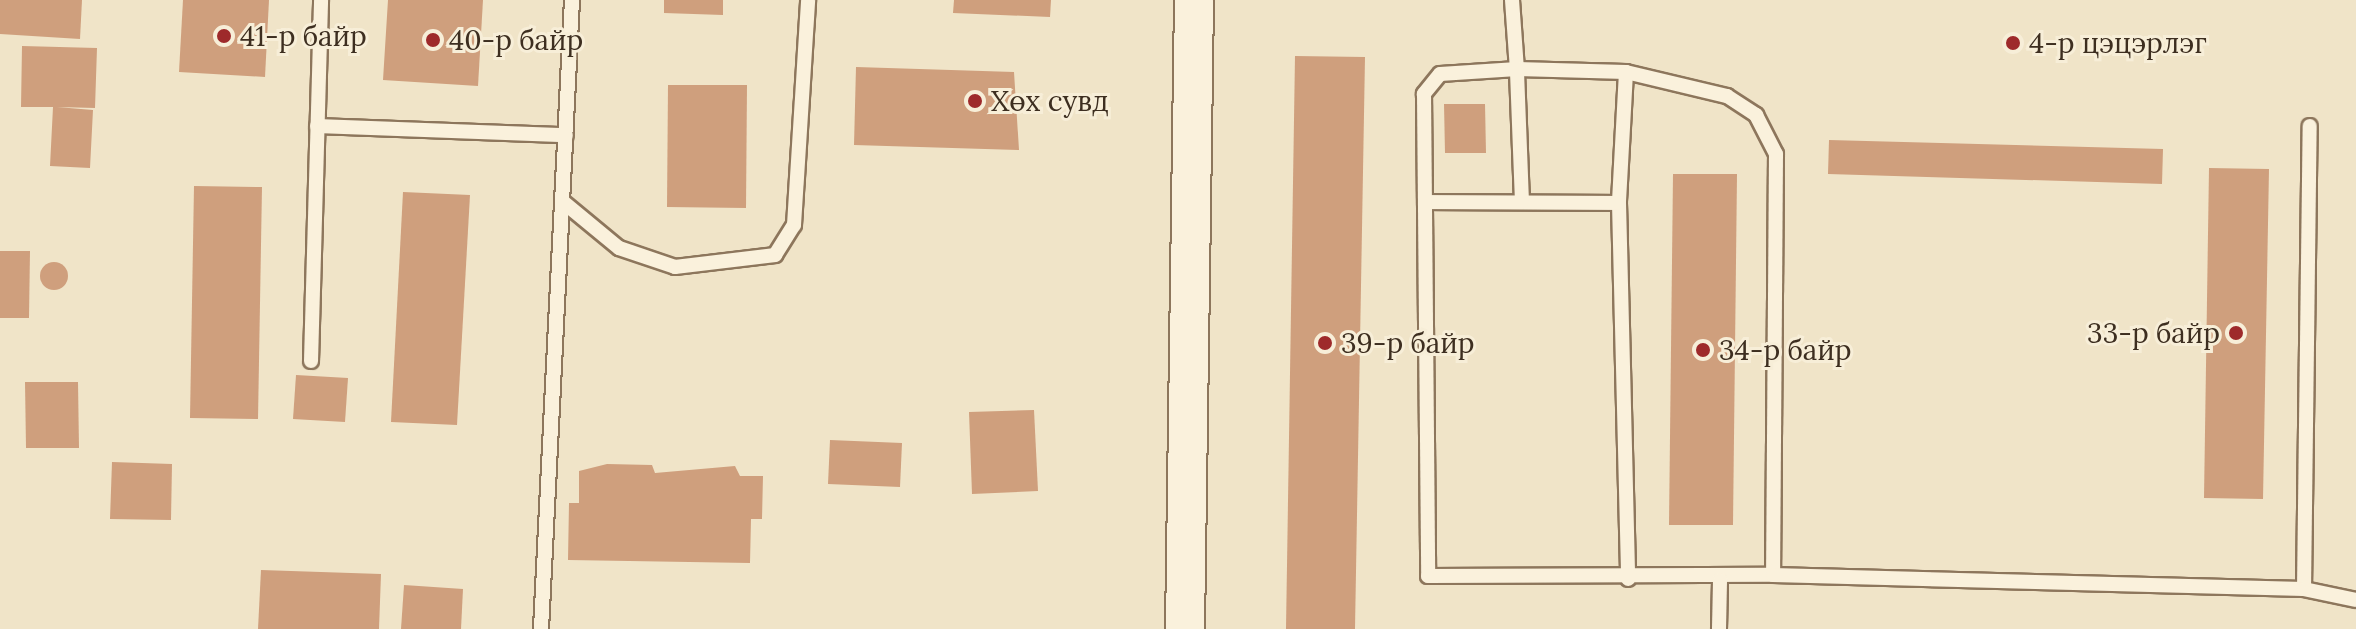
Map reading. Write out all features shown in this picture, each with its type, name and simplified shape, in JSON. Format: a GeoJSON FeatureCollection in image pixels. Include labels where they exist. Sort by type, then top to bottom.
{"type":"FeatureCollection","features":[{"type":"Feature","properties":{"kind":"main road"},"geometry":{"type":"LineString","coordinates":[[1185,629],[1194,0]]}},
{"type":"Feature","properties":{"kind":"lane"},"geometry":{"type":"LineString","coordinates":[[311,361],[321,0]]}},
{"type":"Feature","properties":{"kind":"lane"},"geometry":{"type":"LineString","coordinates":[[541,629],[572,0]]}},
{"type":"Feature","properties":{"kind":"lane"},"geometry":{"type":"LineString","coordinates":[[562,201],[619,248],[675,267],[775,255],[794,225],[808,0]]}},
{"type":"Feature","properties":{"kind":"lane"},"geometry":{"type":"LineString","coordinates":[[1512,0],[1522,202]]}},
{"type":"Feature","properties":{"kind":"lane"},"geometry":{"type":"LineString","coordinates":[[1773,575],[1776,154],[1756,115],[1727,96],[1626,72],[1517,69],[1440,74],[1428,85],[1425,202],[1428,576],[1720,580],[1773,575],[2304,589],[2356,600]]}},
{"type":"Feature","properties":{"kind":"lane"},"geometry":{"type":"LineString","coordinates":[[1626,72],[1619,203],[1628,579]]}},
{"type":"Feature","properties":{"kind":"lane"},"geometry":{"type":"LineString","coordinates":[[317,126],[566,135]]}},
{"type":"Feature","properties":{"kind":"lane"},"geometry":{"type":"LineString","coordinates":[[2304,589],[2310,126]]}},
{"type":"Feature","properties":{"kind":"lane"},"geometry":{"type":"LineString","coordinates":[[1425,202],[1619,203]]}},
{"type":"Feature","properties":{"kind":"lane"},"geometry":{"type":"LineString","coordinates":[[1719,629],[1720,580]]}},
{"type":"Feature","properties":{"kind":"building"},"geometry":{"type":"Polygon","coordinates":[[[0,0],[82,0],[80,39],[0,34],[0,0]]]}},
{"type":"Feature","properties":{"kind":"building","name":"41-р байр"},"geometry":{"type":"Polygon","coordinates":[[[183,0],[269,0],[265,77],[179,72],[183,0]]]}},
{"type":"Feature","properties":{"kind":"building","name":"40-р байр"},"geometry":{"type":"Polygon","coordinates":[[[388,0],[483,0],[478,86],[383,80],[388,0]]]}},
{"type":"Feature","properties":{"kind":"building"},"geometry":{"type":"Polygon","coordinates":[[[664,0],[723,0],[723,15],[664,13],[664,0]]]}},
{"type":"Feature","properties":{"kind":"building"},"geometry":{"type":"Polygon","coordinates":[[[954,0],[1051,0],[1050,17],[953,13],[954,0]]]}},
{"type":"Feature","properties":{"kind":"building"},"geometry":{"type":"Polygon","coordinates":[[[22,46],[97,48],[95,108],[57,107],[93,110],[90,168],[50,166],[53,107],[21,107],[22,46]]]}},
{"type":"Feature","properties":{"kind":"building","name":"39-р байр"},"geometry":{"type":"Polygon","coordinates":[[[1295,56],[1365,57],[1355,629],[1286,629],[1295,56]]]}},
{"type":"Feature","properties":{"kind":"building"},"geometry":{"type":"Polygon","coordinates":[[[856,67],[1014,72],[1019,150],[854,145],[856,67]]]}},
{"type":"Feature","properties":{"kind":"building"},"geometry":{"type":"Polygon","coordinates":[[[668,85],[747,85],[746,208],[667,207],[668,85]]]}},
{"type":"Feature","properties":{"kind":"building"},"geometry":{"type":"Polygon","coordinates":[[[1444,104],[1485,104],[1486,153],[1445,153],[1444,104]]]}},
{"type":"Feature","properties":{"kind":"building"},"geometry":{"type":"Polygon","coordinates":[[[1829,140],[2163,149],[2162,184],[1828,174],[1829,140]]]}},
{"type":"Feature","properties":{"kind":"building","name":"33-р байр"},"geometry":{"type":"Polygon","coordinates":[[[2209,168],[2269,169],[2263,499],[2204,498],[2209,168]]]}},
{"type":"Feature","properties":{"kind":"building","name":"34-р байр"},"geometry":{"type":"Polygon","coordinates":[[[1673,174],[1737,174],[1733,525],[1669,525],[1673,174]]]}},
{"type":"Feature","properties":{"kind":"building"},"geometry":{"type":"Polygon","coordinates":[[[194,186],[262,187],[258,419],[190,418],[194,186]]]}},
{"type":"Feature","properties":{"kind":"building"},"geometry":{"type":"Polygon","coordinates":[[[403,192],[470,195],[457,425],[391,422],[403,192]]]}},
{"type":"Feature","properties":{"kind":"building"},"geometry":{"type":"Polygon","coordinates":[[[0,251],[30,251],[29,318],[0,318],[0,251]]]}},
{"type":"Feature","properties":{"kind":"building"},"geometry":{"type":"Polygon","coordinates":[[[54,262],[64,266],[68,276],[64,286],[54,290],[44,286],[40,276],[44,266],[54,262]]]}},
{"type":"Feature","properties":{"kind":"building"},"geometry":{"type":"Polygon","coordinates":[[[296,375],[348,378],[345,422],[293,419],[296,375]]]}},
{"type":"Feature","properties":{"kind":"building"},"geometry":{"type":"Polygon","coordinates":[[[25,382],[78,382],[79,448],[26,448],[25,382]]]}},
{"type":"Feature","properties":{"kind":"building"},"geometry":{"type":"Polygon","coordinates":[[[1034,410],[1038,491],[972,494],[969,412],[1034,410]]]}},
{"type":"Feature","properties":{"kind":"building"},"geometry":{"type":"Polygon","coordinates":[[[830,440],[902,443],[900,487],[828,484],[830,440]]]}},
{"type":"Feature","properties":{"kind":"building"},"geometry":{"type":"Polygon","coordinates":[[[112,462],[172,464],[171,520],[110,519],[112,462]]]}},
{"type":"Feature","properties":{"kind":"building"},"geometry":{"type":"Polygon","coordinates":[[[607,464],[652,465],[655,473],[735,466],[740,476],[763,476],[762,519],[751,519],[750,563],[568,560],[569,503],[579,503],[579,471],[607,464]]]}},
{"type":"Feature","properties":{"kind":"building"},"geometry":{"type":"Polygon","coordinates":[[[261,570],[381,574],[379,629],[258,629],[261,570]]]}},
{"type":"Feature","properties":{"kind":"building"},"geometry":{"type":"Polygon","coordinates":[[[404,585],[463,589],[461,629],[401,629],[404,585]]]}},
{"type":"Feature","properties":{"kind":"place","name":"41-р байр"},"geometry":{"type":"Point","coordinates":[224,36]}},
{"type":"Feature","properties":{"kind":"place","name":"40-р байр"},"geometry":{"type":"Point","coordinates":[433,40]}},
{"type":"Feature","properties":{"kind":"place","name":"4-р цэцэрлэг"},"geometry":{"type":"Point","coordinates":[2013,43]}},
{"type":"Feature","properties":{"kind":"place","name":"Хөх сувд"},"geometry":{"type":"Point","coordinates":[975,101]}},
{"type":"Feature","properties":{"kind":"place","name":"33-р байр"},"geometry":{"type":"Point","coordinates":[2236,333]}},
{"type":"Feature","properties":{"kind":"place","name":"39-р байр"},"geometry":{"type":"Point","coordinates":[1325,343]}},
{"type":"Feature","properties":{"kind":"place","name":"34-р байр"},"geometry":{"type":"Point","coordinates":[1703,350]}}]}
